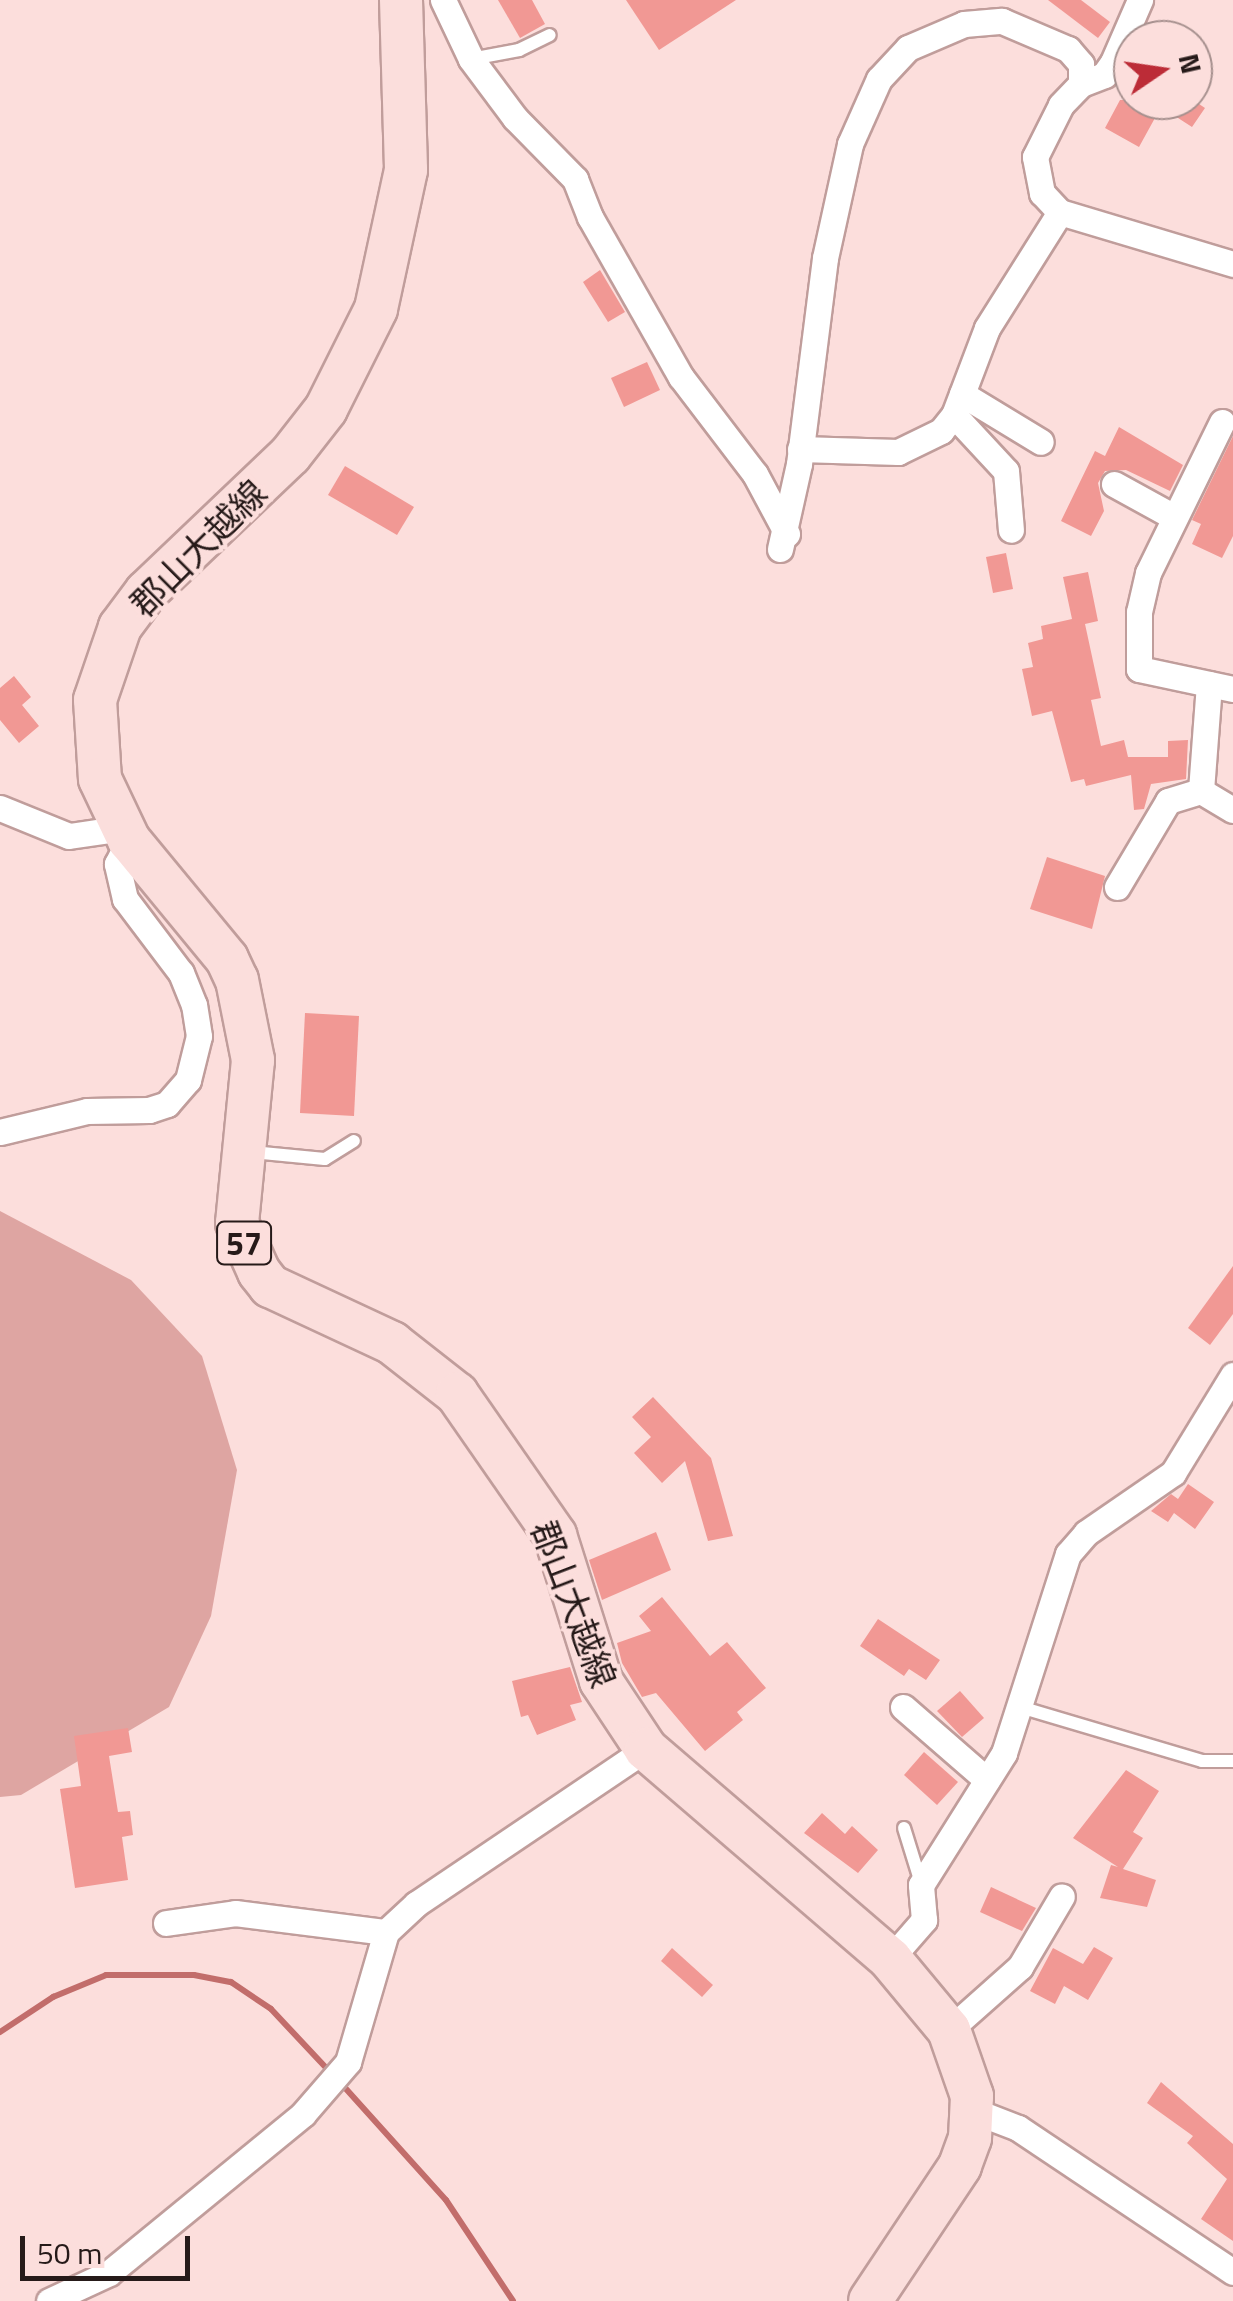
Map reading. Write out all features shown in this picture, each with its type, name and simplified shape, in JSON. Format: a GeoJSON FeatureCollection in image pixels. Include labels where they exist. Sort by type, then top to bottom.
{"type":"FeatureCollection","features":[{"type":"Feature","properties":{"kind":"main road","name":"郡山大越線"},"geometry":{"type":"LineString","coordinates":[[401,0],[406,170],[382,291],[362,340],[314,424],[254,494],[146,592],[120,627],[95,700],[100,779],[126,834],[227,959],[237,980],[253,1060],[237,1223],[259,1272],[270,1286],[392,1343],[457,1394],[555,1535],[601,1682],[646,1750],[890,1959],[949,2030],[974,2111]]}},
{"type":"Feature","properties":{"kind":"main road"},"geometry":{"type":"LineString","coordinates":[[870,2301],[960,2166],[974,2111]]}},
{"type":"Feature","properties":{"kind":"street"},"geometry":{"type":"LineString","coordinates":[[444,0],[471,59],[515,118],[575,179],[681,376],[754,474],[784,542],[825,258],[850,144],[886,70],[925,37],[1002,22],[1068,49],[1081,64],[1082,84]]}},
{"type":"Feature","properties":{"kind":"street"},"geometry":{"type":"LineString","coordinates":[[1140,0],[1104,75],[1082,84],[1045,131],[1032,167],[1037,185],[1060,212],[1233,264]]}},
{"type":"Feature","properties":{"kind":"street"},"geometry":{"type":"LineString","coordinates":[[800,449],[898,452],[928,442],[958,405],[987,328],[1060,212]]}},
{"type":"Feature","properties":{"kind":"street"},"geometry":{"type":"LineString","coordinates":[[958,405],[1041,442]]}},
{"type":"Feature","properties":{"kind":"street"},"geometry":{"type":"LineString","coordinates":[[958,405],[1006,470],[1010,530]]}},
{"type":"Feature","properties":{"kind":"street"},"geometry":{"type":"LineString","coordinates":[[1202,790],[1221,686],[1139,669],[1139,612],[1148,573],[1222,422]]}},
{"type":"Feature","properties":{"kind":"street"},"geometry":{"type":"LineString","coordinates":[[1114,484],[1174,517]]}},
{"type":"Feature","properties":{"kind":"street"},"geometry":{"type":"LineString","coordinates":[[1202,790],[1233,810]]}},
{"type":"Feature","properties":{"kind":"street"},"geometry":{"type":"LineString","coordinates":[[1117,886],[1168,801],[1202,790]]}},
{"type":"Feature","properties":{"kind":"street"},"geometry":{"type":"LineString","coordinates":[[0,808],[69,836],[126,834],[117,864],[125,899],[180,972],[194,1005],[199,1036],[188,1080],[166,1104],[149,1110],[87,1111],[0,1132]]}},
{"type":"Feature","properties":{"kind":"street"},"geometry":{"type":"LineString","coordinates":[[890,1959],[924,1920],[921,1885],[987,1780],[1020,1707],[1068,1554],[1086,1533],[1173,1473],[1233,1375]]}},
{"type":"Feature","properties":{"kind":"street"},"geometry":{"type":"LineString","coordinates":[[903,1707],[987,1780]]}},
{"type":"Feature","properties":{"kind":"street"},"geometry":{"type":"LineString","coordinates":[[48,2301],[109,2273],[269,2145],[326,2087],[345,2065],[386,1932],[416,1904],[646,1750]]}},
{"type":"Feature","properties":{"kind":"street"},"geometry":{"type":"LineString","coordinates":[[949,2030],[1020,1967],[1062,1896]]}},
{"type":"Feature","properties":{"kind":"street"},"geometry":{"type":"LineString","coordinates":[[166,1923],[235,1914],[386,1932]]}},
{"type":"Feature","properties":{"kind":"street"},"geometry":{"type":"LineString","coordinates":[[974,2111],[1018,2128],[1233,2272]]}},
{"type":"Feature","properties":{"kind":"lane"},"geometry":{"type":"LineString","coordinates":[[471,59],[519,50],[550,36]]}},
{"type":"Feature","properties":{"kind":"lane"},"geometry":{"type":"LineString","coordinates":[[243,1152],[325,1159],[354,1141]]}},
{"type":"Feature","properties":{"kind":"lane"},"geometry":{"type":"LineString","coordinates":[[1020,1707],[1202,1761],[1233,1761]]}},
{"type":"Feature","properties":{"kind":"lane"},"geometry":{"type":"LineString","coordinates":[[904,1828],[921,1885]]}},
{"type":"Feature","properties":{"kind":"shaded area"},"geometry":{"type":"Polygon","coordinates":[[[0,1211],[131,1280],[202,1356],[237,1470],[211,1616],[169,1707],[21,1795],[0,1797],[0,1211]]]}},
{"type":"Feature","properties":{"kind":"building"},"geometry":{"type":"Polygon","coordinates":[[[498,0],[532,0],[545,24],[520,38],[498,0]]]}},
{"type":"Feature","properties":{"kind":"building"},"geometry":{"type":"Polygon","coordinates":[[[626,0],[736,0],[659,50],[626,0]]]}},
{"type":"Feature","properties":{"kind":"building"},"geometry":{"type":"Polygon","coordinates":[[[1048,0],[1081,0],[1110,22],[1098,38],[1048,0]]]}},
{"type":"Feature","properties":{"kind":"building"},"geometry":{"type":"Polygon","coordinates":[[[1113,113],[1113,120],[1154,120],[1139,147],[1105,128],[1113,113]]]}},
{"type":"Feature","properties":{"kind":"building"},"geometry":{"type":"Polygon","coordinates":[[[600,270],[625,312],[608,322],[583,282],[600,270]]]}},
{"type":"Feature","properties":{"kind":"building"},"geometry":{"type":"Polygon","coordinates":[[[647,362],[660,390],[624,407],[611,378],[647,362]]]}},
{"type":"Feature","properties":{"kind":"building"},"geometry":{"type":"Polygon","coordinates":[[[1119,427],[1183,465],[1170,491],[1126,470],[1105,471],[1098,483],[1104,511],[1091,536],[1061,521],[1095,451],[1105,456],[1119,427]]]}},
{"type":"Feature","properties":{"kind":"building"},"geometry":{"type":"Polygon","coordinates":[[[1233,436],[1233,536],[1222,558],[1192,544],[1201,524],[1192,520],[1233,436]]]}},
{"type":"Feature","properties":{"kind":"building"},"geometry":{"type":"Polygon","coordinates":[[[345,466],[414,507],[397,535],[328,495],[345,466]]]}},
{"type":"Feature","properties":{"kind":"building"},"geometry":{"type":"Polygon","coordinates":[[[1006,553],[1013,589],[993,593],[986,557],[1006,553]]]}},
{"type":"Feature","properties":{"kind":"building"},"geometry":{"type":"Polygon","coordinates":[[[1088,572],[1098,621],[1085,624],[1101,698],[1091,700],[1101,746],[1124,740],[1128,757],[1168,757],[1168,741],[1188,740],[1186,779],[1151,784],[1144,809],[1134,810],[1131,775],[1086,786],[1084,779],[1071,782],[1052,711],[1032,716],[1022,669],[1033,667],[1028,643],[1043,639],[1041,626],[1072,619],[1063,577],[1088,572]]]}},
{"type":"Feature","properties":{"kind":"building"},"geometry":{"type":"Polygon","coordinates":[[[14,676],[31,697],[22,705],[39,726],[19,743],[0,720],[0,688],[14,676]]]}},
{"type":"Feature","properties":{"kind":"building"},"geometry":{"type":"Polygon","coordinates":[[[1047,857],[1105,876],[1092,929],[1030,909],[1047,857]]]}},
{"type":"Feature","properties":{"kind":"building"},"geometry":{"type":"Polygon","coordinates":[[[305,1013],[359,1016],[354,1116],[300,1113],[305,1013]]]}},
{"type":"Feature","properties":{"kind":"building"},"geometry":{"type":"Polygon","coordinates":[[[1233,1266],[1233,1314],[1210,1345],[1188,1328],[1233,1266]]]}},
{"type":"Feature","properties":{"kind":"building"},"geometry":{"type":"Polygon","coordinates":[[[653,1397],[711,1458],[733,1536],[708,1541],[685,1461],[662,1483],[634,1453],[651,1437],[632,1417],[653,1397]]]}},
{"type":"Feature","properties":{"kind":"building"},"geometry":{"type":"Polygon","coordinates":[[[1188,1484],[1214,1502],[1195,1529],[1174,1513],[1168,1522],[1151,1511],[1171,1494],[1178,1499],[1188,1484]]]}},
{"type":"Feature","properties":{"kind":"building"},"geometry":{"type":"Polygon","coordinates":[[[656,1532],[671,1570],[602,1600],[589,1560],[656,1532]]]}},
{"type":"Feature","properties":{"kind":"building"},"geometry":{"type":"Polygon","coordinates":[[[662,1597],[710,1656],[727,1642],[766,1688],[737,1712],[743,1720],[705,1751],[656,1693],[642,1697],[622,1663],[617,1643],[651,1631],[639,1616],[662,1597]]]}},
{"type":"Feature","properties":{"kind":"building"},"geometry":{"type":"Polygon","coordinates":[[[878,1619],[940,1660],[926,1680],[909,1669],[904,1676],[860,1646],[878,1619]]]}},
{"type":"Feature","properties":{"kind":"building"},"geometry":{"type":"Polygon","coordinates":[[[570,1667],[582,1702],[570,1705],[576,1720],[537,1735],[528,1715],[521,1717],[512,1681],[570,1667]]]}},
{"type":"Feature","properties":{"kind":"building"},"geometry":{"type":"Polygon","coordinates":[[[960,1691],[984,1718],[962,1737],[937,1711],[960,1691]]]}},
{"type":"Feature","properties":{"kind":"building"},"geometry":{"type":"Polygon","coordinates":[[[128,1728],[132,1752],[109,1756],[118,1812],[130,1811],[133,1835],[122,1837],[128,1880],[75,1888],[60,1789],[81,1786],[74,1736],[128,1728]]]}},
{"type":"Feature","properties":{"kind":"building"},"geometry":{"type":"Polygon","coordinates":[[[924,1752],[958,1782],[937,1805],[904,1775],[924,1752]]]}},
{"type":"Feature","properties":{"kind":"building"},"geometry":{"type":"Polygon","coordinates":[[[1126,1770],[1159,1791],[1133,1832],[1143,1838],[1123,1869],[1156,1880],[1147,1907],[1100,1898],[1111,1865],[1118,1867],[1073,1838],[1126,1770]]]}},
{"type":"Feature","properties":{"kind":"building"},"geometry":{"type":"Polygon","coordinates":[[[822,1813],[845,1834],[852,1826],[878,1850],[858,1873],[804,1833],[822,1813]]]}},
{"type":"Feature","properties":{"kind":"building"},"geometry":{"type":"Polygon","coordinates":[[[991,1887],[1036,1908],[1022,1931],[980,1912],[991,1887]]]}},
{"type":"Feature","properties":{"kind":"building"},"geometry":{"type":"Polygon","coordinates":[[[1094,1947],[1113,1958],[1088,2000],[1064,1986],[1055,2004],[1030,1991],[1053,1948],[1083,1964],[1094,1947]]]}},
{"type":"Feature","properties":{"kind":"building"},"geometry":{"type":"Polygon","coordinates":[[[672,1948],[713,1985],[702,1997],[661,1961],[672,1948]]]}},
{"type":"Feature","properties":{"kind":"building"},"geometry":{"type":"Polygon","coordinates":[[[1161,2082],[1233,2144],[1233,2241],[1201,2219],[1227,2179],[1187,2143],[1193,2136],[1147,2103],[1161,2082]]]}},
{"type":"Feature","properties":{"kind":"waterway"},"geometry":{"type":"LineString","coordinates":[[0,2032],[53,1997],[106,1975],[194,1975],[231,1982],[271,2009],[329,2071]]}},
{"type":"Feature","properties":{"kind":"waterway"},"geometry":{"type":"LineString","coordinates":[[338,2080],[446,2200],[513,2301]]}}]}
